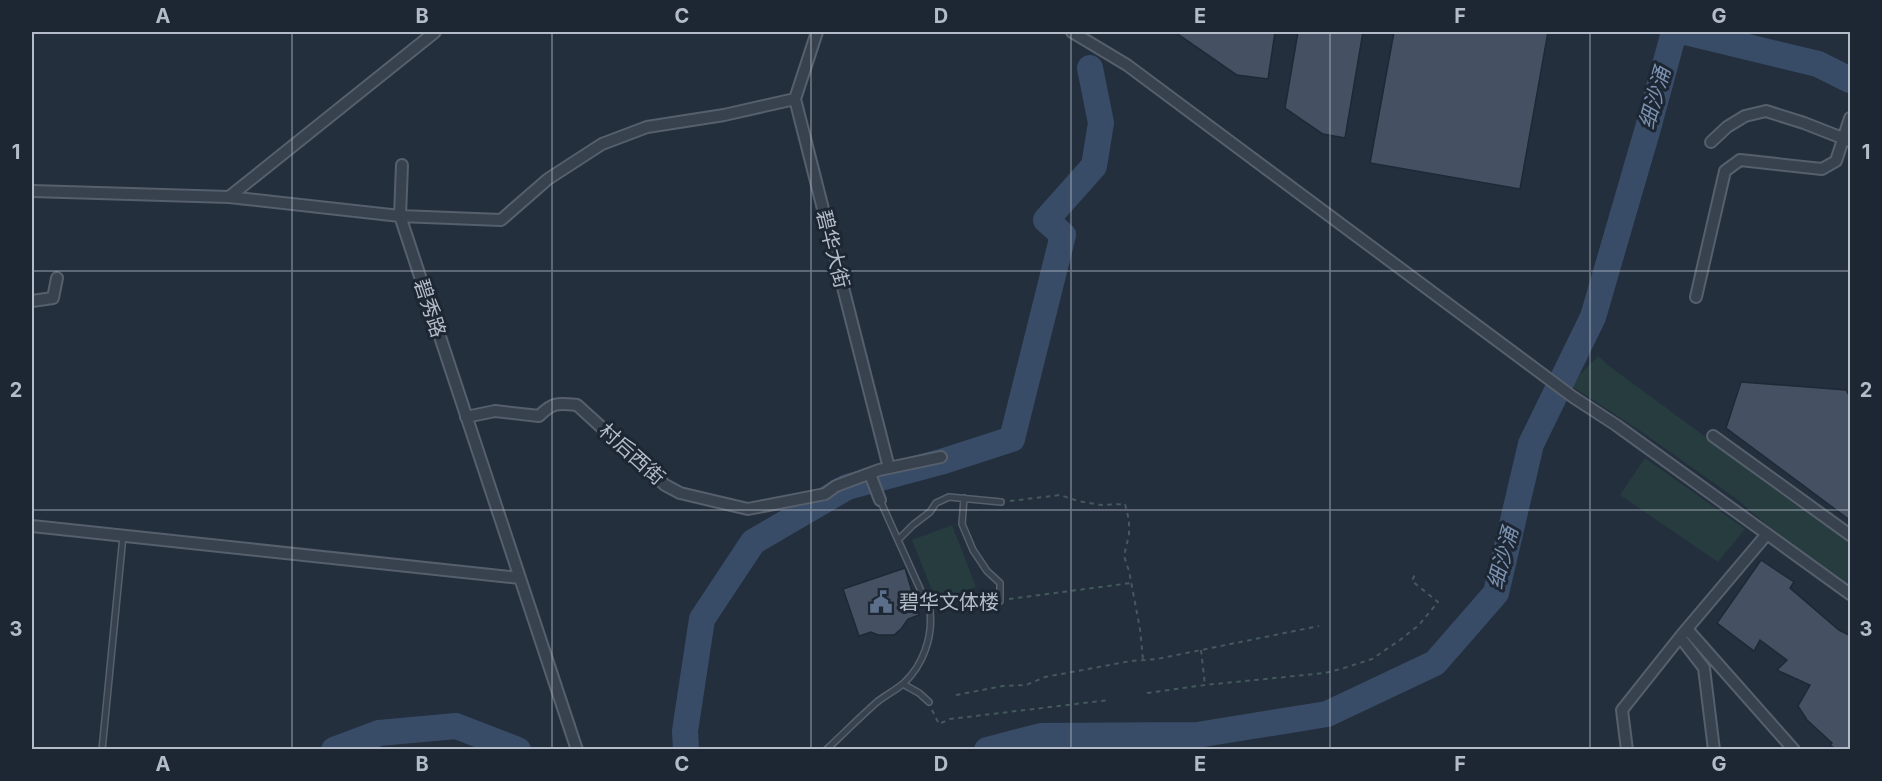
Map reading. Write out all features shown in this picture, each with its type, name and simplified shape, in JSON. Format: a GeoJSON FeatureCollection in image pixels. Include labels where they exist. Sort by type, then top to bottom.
{"type":"FeatureCollection","features":[{"type":"Feature","properties":{"kind":"street"},"geometry":{"type":"LineString","coordinates":[[229,197],[435,32]]}},
{"type":"Feature","properties":{"kind":"street"},"geometry":{"type":"LineString","coordinates":[[32,191],[229,197],[400,216],[501,220],[548,179],[602,144],[647,127],[724,115],[795,99],[818,32]]}},
{"type":"Feature","properties":{"kind":"street"},"geometry":{"type":"LineString","coordinates":[[1072,32],[1127,65],[1573,397],[1616,425],[1851,594]]}},
{"type":"Feature","properties":{"kind":"street","name":"碧华大街"},"geometry":{"type":"LineString","coordinates":[[795,99],[889,468]]}},
{"type":"Feature","properties":{"kind":"street"},"geometry":{"type":"LineString","coordinates":[[1711,142],[1727,127],[1745,116],[1766,111],[1848,140]]}},
{"type":"Feature","properties":{"kind":"street"},"geometry":{"type":"LineString","coordinates":[[1696,297],[1725,171],[1740,159],[1822,169],[1836,161],[1848,140],[1849,121]]}},
{"type":"Feature","properties":{"kind":"street"},"geometry":{"type":"LineString","coordinates":[[400,216],[402,165]]}},
{"type":"Feature","properties":{"kind":"street","name":"碧秀路"},"geometry":{"type":"LineString","coordinates":[[400,216],[577,750]]}},
{"type":"Feature","properties":{"kind":"street"},"geometry":{"type":"LineString","coordinates":[[32,301],[53,298],[57,278]]}},
{"type":"Feature","properties":{"kind":"street","name":"村后西街"},"geometry":{"type":"LineString","coordinates":[[466,417],[495,411],[539,416],[550,405],[560,403],[578,405],[665,485],[680,493],[748,509],[825,494],[836,486],[889,468],[941,457]]}},
{"type":"Feature","properties":{"kind":"street"},"geometry":{"type":"LineString","coordinates":[[1713,436],[1851,535]]}},
{"type":"Feature","properties":{"kind":"street"},"geometry":{"type":"LineString","coordinates":[[870,475],[880,500]]}},
{"type":"Feature","properties":{"kind":"street"},"geometry":{"type":"LineString","coordinates":[[32,526],[520,578]]}},
{"type":"Feature","properties":{"kind":"street"},"geometry":{"type":"LineString","coordinates":[[1627,750],[1622,710],[1683,633],[1767,534]]}},
{"type":"Feature","properties":{"kind":"street"},"geometry":{"type":"LineString","coordinates":[[1683,633],[1704,668],[1714,750]]}},
{"type":"Feature","properties":{"kind":"street"},"geometry":{"type":"LineString","coordinates":[[1683,633],[1794,750]]}},
{"type":"Feature","properties":{"kind":"lane"},"geometry":{"type":"LineString","coordinates":[[898,540],[930,512],[936,503],[949,497],[1001,502]]}},
{"type":"Feature","properties":{"kind":"lane"},"geometry":{"type":"LineString","coordinates":[[964,498],[962,524],[973,550],[987,571],[1000,583],[1000,601]]}},
{"type":"Feature","properties":{"kind":"lane"},"geometry":{"type":"LineString","coordinates":[[826,750],[879,700],[903,684],[915,671],[924,655],[932,625],[930,611],[880,500]]}},
{"type":"Feature","properties":{"kind":"lane"},"geometry":{"type":"LineString","coordinates":[[102,750],[123,535]]}},
{"type":"Feature","properties":{"kind":"lane"},"geometry":{"type":"LineString","coordinates":[[903,684],[919,693],[928,702]]}},
{"type":"Feature","properties":{"kind":"path"},"geometry":{"type":"LineString","coordinates":[[1001,502],[1060,495],[1101,505],[1125,504],[1129,520],[1129,535],[1124,556],[1140,628],[1143,660]]}},
{"type":"Feature","properties":{"kind":"path"},"geometry":{"type":"LineString","coordinates":[[1147,693],[1325,673],[1372,659],[1419,625],[1438,602],[1412,581],[1415,574]]}},
{"type":"Feature","properties":{"kind":"path"},"geometry":{"type":"LineString","coordinates":[[1000,601],[1131,582]]}},
{"type":"Feature","properties":{"kind":"path"},"geometry":{"type":"LineString","coordinates":[[956,695],[1003,686],[1026,685],[1046,677],[1157,659],[1318,626]]}},
{"type":"Feature","properties":{"kind":"path"},"geometry":{"type":"LineString","coordinates":[[1200,650],[1205,685]]}},
{"type":"Feature","properties":{"kind":"path"},"geometry":{"type":"LineString","coordinates":[[935,715],[939,724],[950,719],[1109,700]]}},
{"type":"Feature","properties":{"kind":"green space"},"geometry":{"type":"Polygon","coordinates":[[[1598,356],[1850,543],[1850,589],[1797,551],[1738,500],[1639,430],[1570,385],[1598,356]]]}},
{"type":"Feature","properties":{"kind":"green space"},"geometry":{"type":"Polygon","coordinates":[[[1645,458],[1745,529],[1718,562],[1620,495],[1645,458]]]}},
{"type":"Feature","properties":{"kind":"green space"},"geometry":{"type":"Polygon","coordinates":[[[952,525],[976,587],[937,603],[912,540],[952,525]]]}},
{"type":"Feature","properties":{"kind":"building"},"geometry":{"type":"Polygon","coordinates":[[[1175,32],[1275,32],[1268,79],[1237,75],[1175,32]]]}},
{"type":"Feature","properties":{"kind":"building"},"geometry":{"type":"Polygon","coordinates":[[[1298,32],[1363,32],[1345,138],[1323,134],[1285,108],[1298,32]]]}},
{"type":"Feature","properties":{"kind":"building"},"geometry":{"type":"Polygon","coordinates":[[[1394,32],[1548,32],[1520,189],[1370,163],[1394,32]]]}},
{"type":"Feature","properties":{"kind":"building"},"geometry":{"type":"Polygon","coordinates":[[[1741,382],[1846,390],[1851,399],[1851,521],[1726,428],[1741,382]]]}},
{"type":"Feature","properties":{"kind":"building"},"geometry":{"type":"Polygon","coordinates":[[[1761,560],[1794,582],[1790,588],[1839,630],[1851,636],[1851,750],[1837,750],[1807,720],[1798,706],[1810,685],[1777,670],[1787,660],[1760,640],[1754,651],[1717,623],[1761,560]]]}},
{"type":"Feature","properties":{"kind":"building","name":"碧华文体楼"},"geometry":{"type":"Polygon","coordinates":[[[905,568],[919,615],[908,619],[894,635],[878,635],[871,632],[859,636],[843,589],[905,568]]]}},
{"type":"Feature","properties":{"kind":"waterway","name":"细沙涌"},"geometry":{"type":"LineString","coordinates":[[987,750],[1041,736],[1197,735],[1327,714],[1435,663],[1496,593],[1531,444],[1593,317],[1674,32]]}},
{"type":"Feature","properties":{"kind":"waterway"},"geometry":{"type":"LineString","coordinates":[[1686,32],[1818,64],[1850,80]]}},
{"type":"Feature","properties":{"kind":"waterway"},"geometry":{"type":"LineString","coordinates":[[686,750],[685,731],[702,619],[753,542],[847,487],[944,461],[1012,439],[1063,235],[1046,220],[1094,166],[1101,123],[1090,68]]}},
{"type":"Feature","properties":{"kind":"waterway"},"geometry":{"type":"LineString","coordinates":[[334,750],[379,733],[456,726],[518,750]]}},
{"type":"Feature","properties":{"kind":"place","name":"碧华文体楼"},"geometry":{"type":"Point","coordinates":[881,602]}}]}
